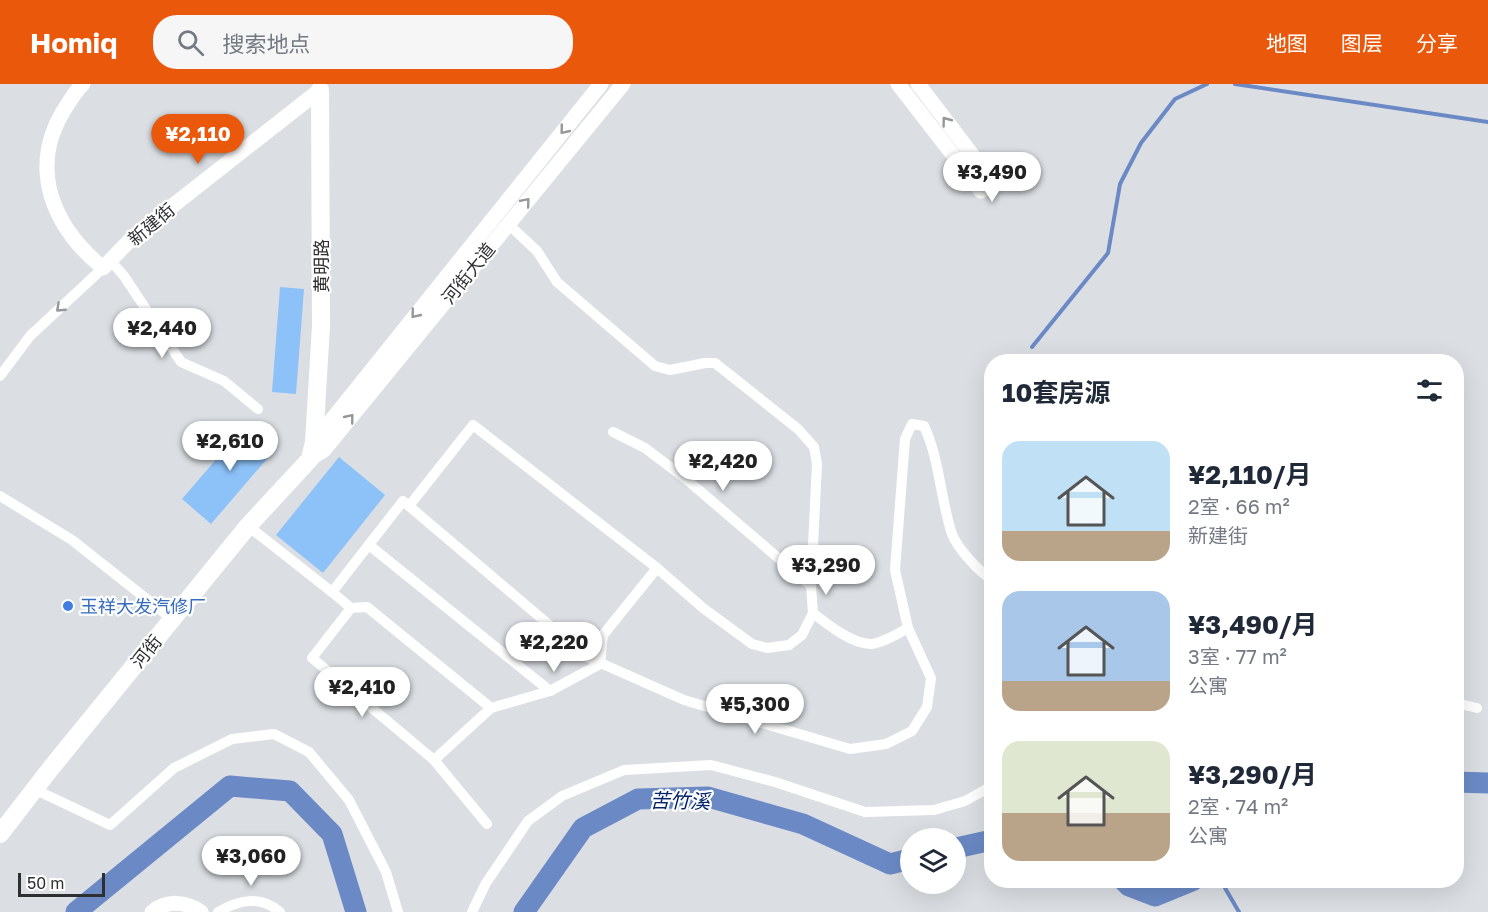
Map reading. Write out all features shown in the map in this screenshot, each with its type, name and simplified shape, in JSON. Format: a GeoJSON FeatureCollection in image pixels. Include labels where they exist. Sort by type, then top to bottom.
{"type":"FeatureCollection","features":[{"type":"Feature","properties":{"kind":"highway","name":"黄明路"},"geometry":{"type":"LineString","coordinates":[[312,451],[321,327],[325,87]]}},
{"type":"Feature","properties":{"kind":"highway","name":"河街"},"geometry":{"type":"LineString","coordinates":[[0,834],[172,619],[312,451]]}},
{"type":"Feature","properties":{"kind":"main road"},"geometry":{"type":"LineString","coordinates":[[83,84],[58,121],[48,143],[46,167],[49,191],[58,214],[73,238],[89,257],[107,264]]}},
{"type":"Feature","properties":{"kind":"main road","name":"河街大道"},"geometry":{"type":"LineString","coordinates":[[312,451],[601,84]]}},
{"type":"Feature","properties":{"kind":"main road","name":"河街大道"},"geometry":{"type":"LineString","coordinates":[[312,451],[324,450],[623,84]]}},
{"type":"Feature","properties":{"kind":"main road"},"geometry":{"type":"LineString","coordinates":[[898,84],[981,191],[993,182],[918,84]]}},
{"type":"Feature","properties":{"kind":"main road","name":"新建街"},"geometry":{"type":"LineString","coordinates":[[107,264],[133,237],[325,87]]}},
{"type":"Feature","properties":{"kind":"main road"},"geometry":{"type":"LineString","coordinates":[[152,912],[160,905],[175,903],[192,905],[201,912]]}},
{"type":"Feature","properties":{"kind":"street"},"geometry":{"type":"LineString","coordinates":[[409,506],[473,426],[657,568],[703,608],[752,644],[767,648],[789,645],[802,635],[813,613],[811,586],[817,464],[814,447],[798,429],[716,363],[670,370],[656,366],[556,282],[537,252],[508,224]]}},
{"type":"Feature","properties":{"kind":"street","name":"新建街"},"geometry":{"type":"LineString","coordinates":[[0,376],[30,336],[107,264]]}},
{"type":"Feature","properties":{"kind":"street"},"geometry":{"type":"LineString","coordinates":[[107,264],[124,276],[181,362],[224,381],[258,409]]}},
{"type":"Feature","properties":{"kind":"street"},"geometry":{"type":"LineString","coordinates":[[332,592],[403,501],[587,657],[684,700],[850,749],[886,744],[912,730],[927,707],[932,678],[908,627],[895,570],[904,439],[912,424],[924,426],[933,445],[953,536],[984,575]]}},
{"type":"Feature","properties":{"kind":"street"},"geometry":{"type":"LineString","coordinates":[[613,432],[645,448],[686,479],[811,586]]}},
{"type":"Feature","properties":{"kind":"street"},"geometry":{"type":"LineString","coordinates":[[0,496],[72,540],[172,619]]}},
{"type":"Feature","properties":{"kind":"street"},"geometry":{"type":"LineString","coordinates":[[248,526],[351,608],[367,607],[492,708]]}},
{"type":"Feature","properties":{"kind":"street"},"geometry":{"type":"LineString","coordinates":[[369,545],[550,691]]}},
{"type":"Feature","properties":{"kind":"street"},"geometry":{"type":"LineString","coordinates":[[600,664],[603,635],[657,568]]}},
{"type":"Feature","properties":{"kind":"street"},"geometry":{"type":"LineString","coordinates":[[351,608],[312,658],[434,760],[487,824]]}},
{"type":"Feature","properties":{"kind":"street"},"geometry":{"type":"LineString","coordinates":[[813,613],[843,635],[871,644],[908,627]]}},
{"type":"Feature","properties":{"kind":"street"},"geometry":{"type":"LineString","coordinates":[[434,760],[492,708],[550,691],[600,664]]}},
{"type":"Feature","properties":{"kind":"street"},"geometry":{"type":"LineString","coordinates":[[1464,705],[1477,708]]}},
{"type":"Feature","properties":{"kind":"street"},"geometry":{"type":"LineString","coordinates":[[36,790],[110,825],[174,768],[232,739],[274,734],[309,752],[350,800],[386,872],[398,912]]}},
{"type":"Feature","properties":{"kind":"street"},"geometry":{"type":"LineString","coordinates":[[472,912],[486,883],[528,822],[562,796],[624,770],[711,765],[775,782],[865,812],[934,810],[965,801],[984,790]]}},
{"type":"Feature","properties":{"kind":"street"},"geometry":{"type":"LineString","coordinates":[[218,912],[231,904],[257,900],[280,912]]}},
{"type":"Feature","properties":{"kind":"building"},"geometry":{"type":"Polygon","coordinates":[[[280,287],[304,289],[296,394],[272,392],[280,287]]]}},
{"type":"Feature","properties":{"kind":"building"},"geometry":{"type":"Polygon","coordinates":[[[249,421],[278,446],[211,524],[182,499],[249,421]]]}},
{"type":"Feature","properties":{"kind":"building"},"geometry":{"type":"Polygon","coordinates":[[[339,457],[385,495],[323,573],[276,535],[339,457]]]}},
{"type":"Feature","properties":{"kind":"waterway"},"geometry":{"type":"LineString","coordinates":[[1032,347],[1108,253],[1120,184],[1141,143],[1175,99],[1207,84]]}},
{"type":"Feature","properties":{"kind":"waterway"},"geometry":{"type":"LineString","coordinates":[[1235,84],[1488,122]]}},
{"type":"Feature","properties":{"kind":"waterway","name":"苦竹溪"},"geometry":{"type":"LineString","coordinates":[[1464,782],[1488,783]]}},
{"type":"Feature","properties":{"kind":"waterway","name":"苦竹溪"},"geometry":{"type":"LineString","coordinates":[[76,912],[230,786],[290,791],[332,834],[356,912]]}},
{"type":"Feature","properties":{"kind":"waterway","name":"苦竹溪"},"geometry":{"type":"LineString","coordinates":[[524,912],[583,828],[638,799],[708,797],[803,824],[890,864],[900,862]]}},
{"type":"Feature","properties":{"kind":"waterway","name":"苦竹溪"},"geometry":{"type":"LineString","coordinates":[[966,846],[984,842]]}},
{"type":"Feature","properties":{"kind":"waterway","name":"苦竹溪"},"geometry":{"type":"LineString","coordinates":[[1134,888],[1155,896],[1174,888]]}},
{"type":"Feature","properties":{"kind":"waterway"},"geometry":{"type":"LineString","coordinates":[[1225,888],[1239,912]]}},
{"type":"Feature","properties":{"kind":"place","name":"玉祥大发汽修厂"},"geometry":{"type":"Point","coordinates":[68,606]}}]}
